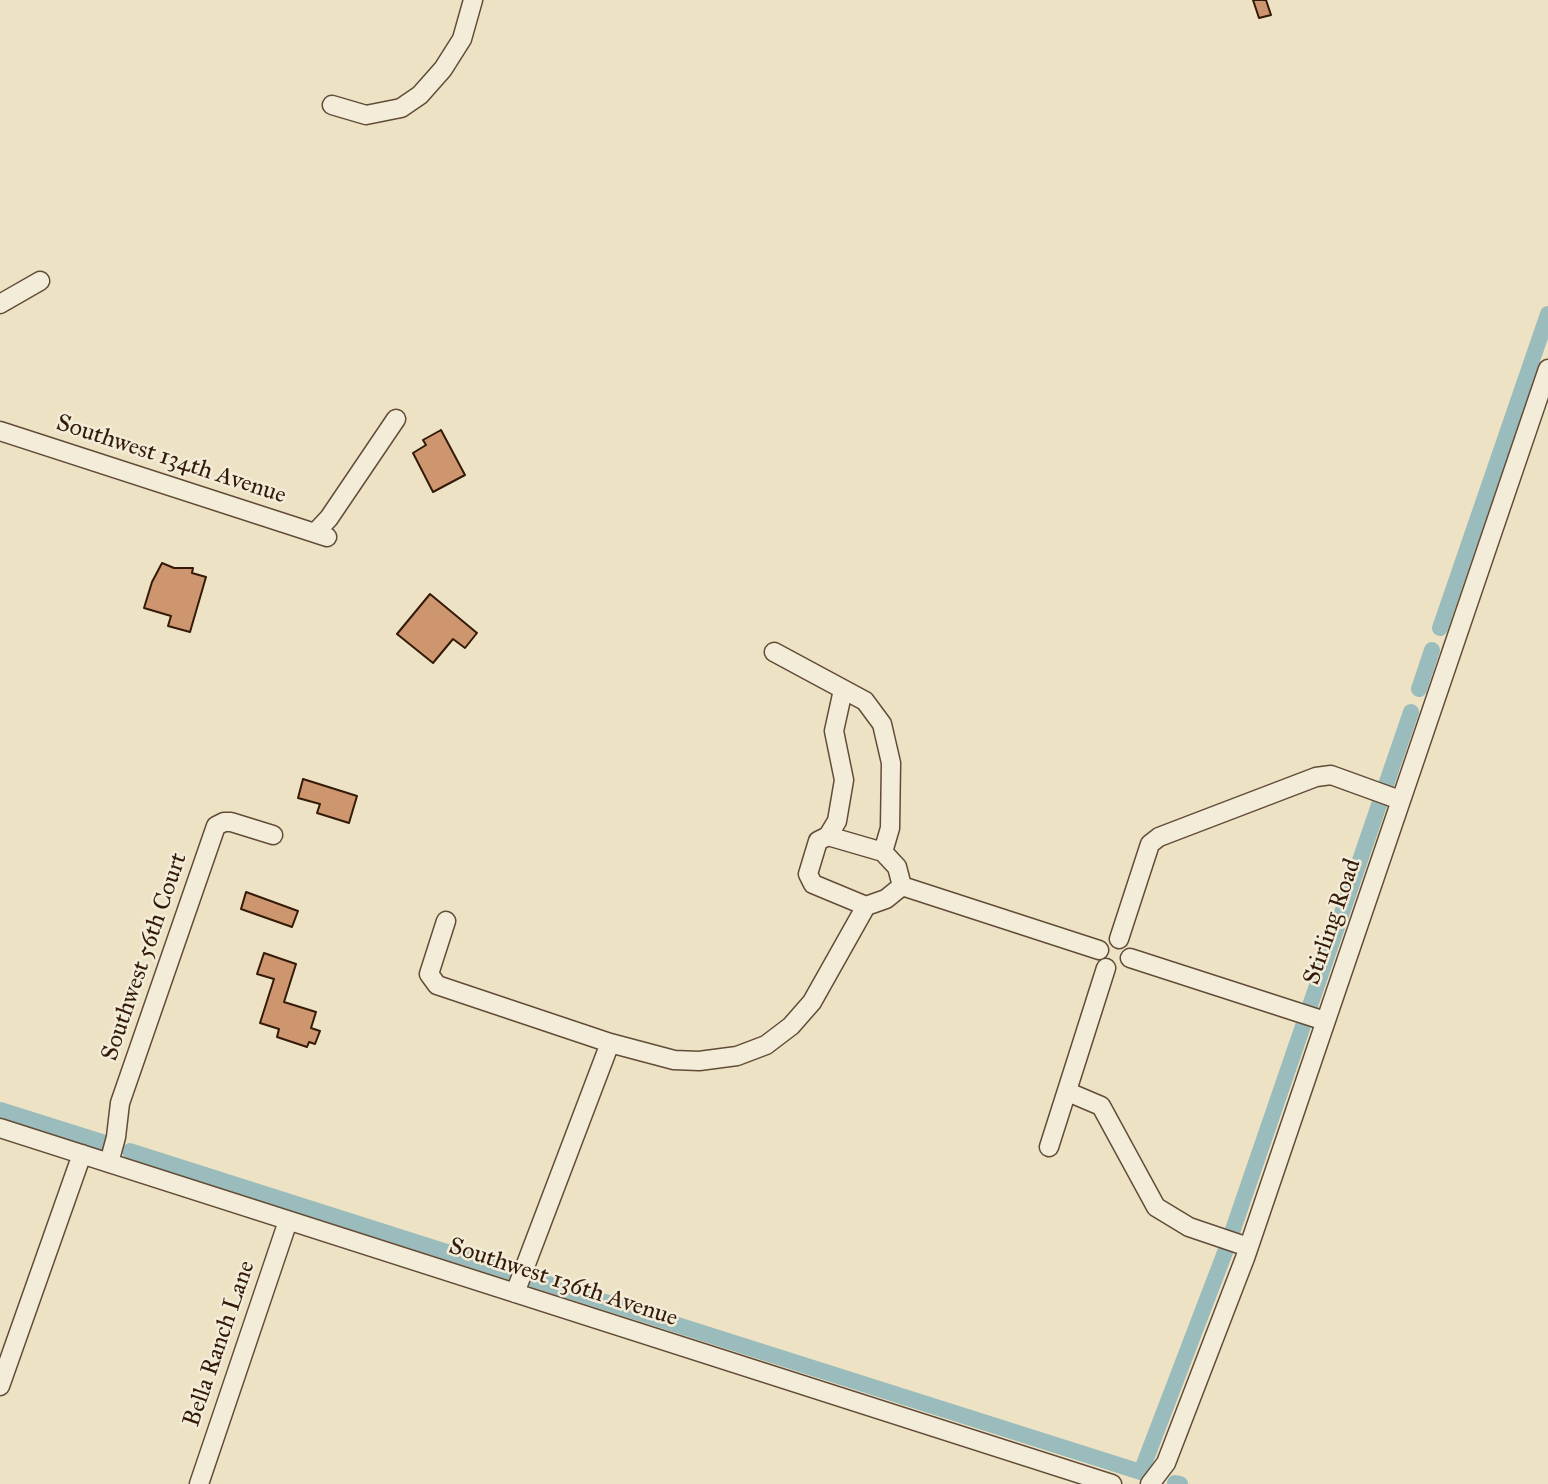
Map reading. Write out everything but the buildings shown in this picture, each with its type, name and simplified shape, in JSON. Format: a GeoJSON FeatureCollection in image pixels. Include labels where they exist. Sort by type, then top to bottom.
{"type":"FeatureCollection","features":[{"type":"Feature","properties":{"kind":"street"},"geometry":{"type":"LineString","coordinates":[[332,105],[366,115],[401,108],[420,95],[443,69],[462,39],[473,0]]}},
{"type":"Feature","properties":{"kind":"street"},"geometry":{"type":"LineString","coordinates":[[0,304],[40,281]]}},
{"type":"Feature","properties":{"kind":"street","name":"Stirling Road"},"geometry":{"type":"LineString","coordinates":[[1150,1484],[1166,1463],[1248,1247],[1548,369]]}},
{"type":"Feature","properties":{"kind":"street","name":"Southwest 134th Avenue"},"geometry":{"type":"LineString","coordinates":[[0,431],[321,535],[329,518],[396,418]]}},
{"type":"Feature","properties":{"kind":"street"},"geometry":{"type":"LineString","coordinates":[[774,652],[865,701],[882,724],[891,763],[890,828],[883,852]]}},
{"type":"Feature","properties":{"kind":"street"},"geometry":{"type":"LineString","coordinates":[[843,690],[834,731],[844,780],[837,821],[828,836],[818,841],[808,874],[813,884],[866,906]]}},
{"type":"Feature","properties":{"kind":"street"},"geometry":{"type":"LineString","coordinates":[[1119,939],[1150,844],[1159,837],[1316,777],[1331,775],[1401,800]]}},
{"type":"Feature","properties":{"kind":"street","name":"Southwest 56th Court"},"geometry":{"type":"LineString","coordinates":[[109,1163],[116,1137],[120,1103],[216,826],[231,822],[273,835]]}},
{"type":"Feature","properties":{"kind":"street"},"geometry":{"type":"LineString","coordinates":[[828,836],[883,852],[897,867],[902,887]]}},
{"type":"Feature","properties":{"kind":"street"},"geometry":{"type":"LineString","coordinates":[[446,921],[429,974],[438,985],[610,1043],[674,1060],[699,1061],[737,1056],[766,1045],[791,1026],[812,1002],[866,906],[886,899],[902,887]]}},
{"type":"Feature","properties":{"kind":"street"},"geometry":{"type":"LineString","coordinates":[[902,887],[1099,950]]}},
{"type":"Feature","properties":{"kind":"street"},"geometry":{"type":"LineString","coordinates":[[1109,939],[1119,939],[1128,945],[1130,958],[1122,968],[1111,970],[1100,960],[1099,950],[1109,939]]}},
{"type":"Feature","properties":{"kind":"street"},"geometry":{"type":"LineString","coordinates":[[1130,958],[1325,1021]]}},
{"type":"Feature","properties":{"kind":"street"},"geometry":{"type":"LineString","coordinates":[[1049,1147],[1106,968]]}},
{"type":"Feature","properties":{"kind":"street"},"geometry":{"type":"LineString","coordinates":[[515,1293],[610,1043]]}},
{"type":"Feature","properties":{"kind":"street"},"geometry":{"type":"LineString","coordinates":[[1068,1092],[1101,1106],[1156,1206],[1189,1227],[1248,1247]]}},
{"type":"Feature","properties":{"kind":"street","name":"Southwest 136th Avenue"},"geometry":{"type":"LineString","coordinates":[[0,1128],[1112,1484]]}},
{"type":"Feature","properties":{"kind":"street"},"geometry":{"type":"LineString","coordinates":[[0,1386],[82,1154]]}},
{"type":"Feature","properties":{"kind":"street","name":"Bella Ranch Lane"},"geometry":{"type":"LineString","coordinates":[[199,1484],[288,1220]]}},
{"type":"Feature","properties":{"kind":"waterway"},"geometry":{"type":"LineString","coordinates":[[1440,628],[1548,314]]}},
{"type":"Feature","properties":{"kind":"waterway"},"geometry":{"type":"LineString","coordinates":[[1419,689],[1432,650]]}},
{"type":"Feature","properties":{"kind":"waterway"},"geometry":{"type":"LineString","coordinates":[[533,1279],[1141,1472],[1227,1247],[1411,712]]}},
{"type":"Feature","properties":{"kind":"waterway"},"geometry":{"type":"LineString","coordinates":[[0,1110],[108,1144]]}},
{"type":"Feature","properties":{"kind":"waterway"},"geometry":{"type":"LineString","coordinates":[[130,1151],[510,1272]]}},
{"type":"Feature","properties":{"kind":"waterway"},"geometry":{"type":"LineString","coordinates":[[1175,1483],[1180,1484]]}}]}
